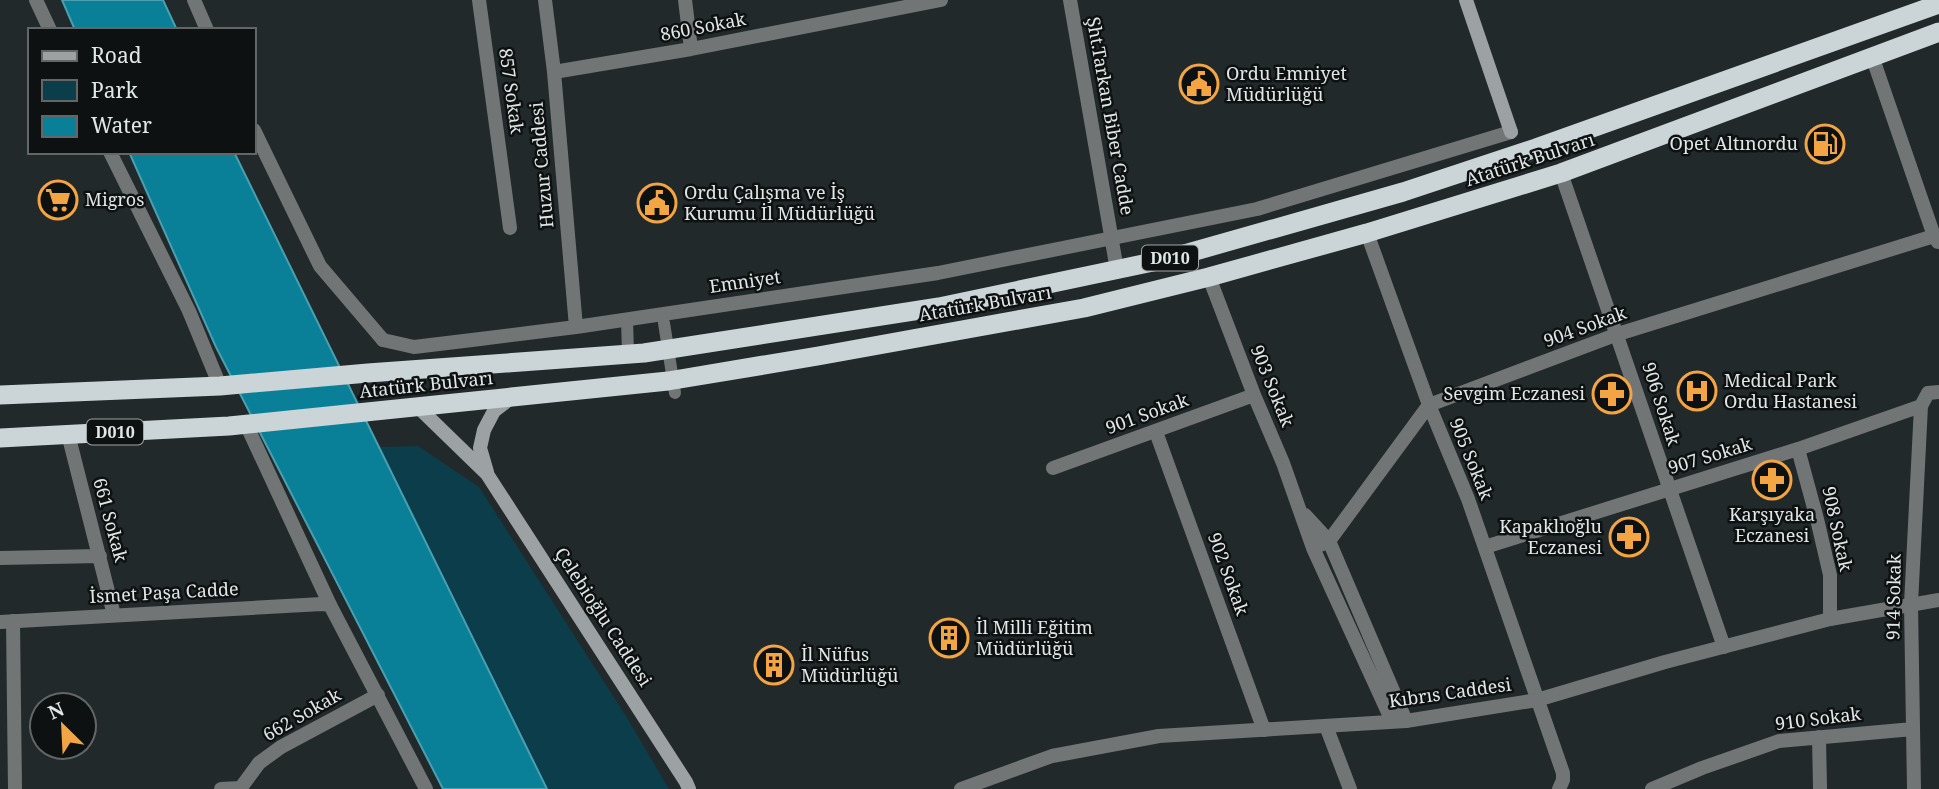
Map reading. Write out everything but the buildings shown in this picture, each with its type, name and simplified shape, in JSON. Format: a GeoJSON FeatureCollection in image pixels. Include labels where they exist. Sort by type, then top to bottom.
{"type":"FeatureCollection","features":[{"type":"Feature","properties":{"kind":"highway","name":"Atatürk Bulvarı"},"geometry":{"type":"LineString","coordinates":[[0,395],[220,386],[628,354],[939,307],[1167,259],[1403,192],[1536,148],[1939,4]]}},
{"type":"Feature","properties":{"kind":"highway","name":"Atatürk Bulvarı"},"geometry":{"type":"LineString","coordinates":[[0,438],[237,425],[668,381],[702,382],[817,356],[1084,308],[1367,233],[1562,173],[1939,32]]}},
{"type":"Feature","properties":{"kind":"main road"},"geometry":{"type":"LineString","coordinates":[[1466,0],[1511,132]]}},
{"type":"Feature","properties":{"kind":"main road"},"geometry":{"type":"LineString","coordinates":[[487,474],[480,448],[484,430],[494,411],[512,397]]}},
{"type":"Feature","properties":{"kind":"main road"},"geometry":{"type":"LineString","coordinates":[[418,407],[487,474]]}},
{"type":"Feature","properties":{"kind":"main road","name":"Çelebioğlu Caddesi"},"geometry":{"type":"LineString","coordinates":[[487,474],[690,787]]}},
{"type":"Feature","properties":{"kind":"street"},"geometry":{"type":"LineString","coordinates":[[36,0],[49,28]]}},
{"type":"Feature","properties":{"kind":"street"},"geometry":{"type":"LineString","coordinates":[[194,0],[206,28]]}},
{"type":"Feature","properties":{"kind":"street","name":"857 Sokak"},"geometry":{"type":"LineString","coordinates":[[479,0],[510,228]]}},
{"type":"Feature","properties":{"kind":"street","name":"Huzur Caddesi"},"geometry":{"type":"LineString","coordinates":[[545,0],[554,72],[576,327]]}},
{"type":"Feature","properties":{"kind":"street"},"geometry":{"type":"LineString","coordinates":[[685,0],[691,49]]}},
{"type":"Feature","properties":{"kind":"street","name":"860 Sokak"},"geometry":{"type":"LineString","coordinates":[[554,72],[691,49],[902,3],[941,0]]}},
{"type":"Feature","properties":{"kind":"street","name":"Şht.Tarkan Biber Cadde"},"geometry":{"type":"LineString","coordinates":[[1070,0],[1118,270]]}},
{"type":"Feature","properties":{"kind":"street"},"geometry":{"type":"LineString","coordinates":[[1872,56],[1933,210],[1936,240]]}},
{"type":"Feature","properties":{"kind":"street","name":"Emniyet"},"geometry":{"type":"LineString","coordinates":[[256,134],[320,266],[383,340],[414,347],[576,327],[938,273],[1112,239],[1257,209],[1511,132]]}},
{"type":"Feature","properties":{"kind":"street"},"geometry":{"type":"LineString","coordinates":[[111,154],[189,310],[220,386]]}},
{"type":"Feature","properties":{"kind":"street","name":"906 Sokak"},"geometry":{"type":"LineString","coordinates":[[1562,173],[1724,647]]}},
{"type":"Feature","properties":{"kind":"street","name":"905 Sokak"},"geometry":{"type":"LineString","coordinates":[[1367,233],[1429,405],[1485,547],[1563,773],[1559,789]]}},
{"type":"Feature","properties":{"kind":"street","name":"904 Sokak"},"geometry":{"type":"LineString","coordinates":[[1429,405],[1618,334],[1936,240]]}},
{"type":"Feature","properties":{"kind":"street","name":"903 Sokak"},"geometry":{"type":"LineString","coordinates":[[1209,277],[1283,463],[1313,548],[1399,721]]}},
{"type":"Feature","properties":{"kind":"street"},"geometry":{"type":"LineString","coordinates":[[627,319],[628,354]]}},
{"type":"Feature","properties":{"kind":"street"},"geometry":{"type":"LineString","coordinates":[[664,323],[675,393]]}},
{"type":"Feature","properties":{"kind":"street","name":"907 Sokak"},"geometry":{"type":"LineString","coordinates":[[1485,547],[1798,449],[1921,406],[1928,393],[1939,392]]}},
{"type":"Feature","properties":{"kind":"street","name":"901 Sokak"},"geometry":{"type":"LineString","coordinates":[[1053,468],[1254,395]]}},
{"type":"Feature","properties":{"kind":"street"},"geometry":{"type":"LineString","coordinates":[[1313,548],[1329,541],[1429,405]]}},
{"type":"Feature","properties":{"kind":"street","name":"914 Sokak"},"geometry":{"type":"LineString","coordinates":[[1913,789],[1911,604],[1921,406]]}},
{"type":"Feature","properties":{"kind":"street"},"geometry":{"type":"LineString","coordinates":[[237,425],[426,789]]}},
{"type":"Feature","properties":{"kind":"street","name":"902 Sokak"},"geometry":{"type":"LineString","coordinates":[[1156,432],[1264,730]]}},
{"type":"Feature","properties":{"kind":"street","name":"661 Sokak"},"geometry":{"type":"LineString","coordinates":[[68,434],[114,615]]}},
{"type":"Feature","properties":{"kind":"street","name":"908 Sokak"},"geometry":{"type":"LineString","coordinates":[[1798,449],[1830,575],[1830,619]]}},
{"type":"Feature","properties":{"kind":"street","name":"903 Sokak"},"geometry":{"type":"LineString","coordinates":[[1299,509],[1329,541],[1399,721]]}},
{"type":"Feature","properties":{"kind":"street"},"geometry":{"type":"LineString","coordinates":[[0,558],[100,556]]}},
{"type":"Feature","properties":{"kind":"street","name":"Kıbrıs Caddesi"},"geometry":{"type":"LineString","coordinates":[[961,789],[1052,756],[1158,736],[1399,721],[1537,699],[1830,619],[1939,600]]}},
{"type":"Feature","properties":{"kind":"street","name":"İsmet Paşa Cadde"},"geometry":{"type":"LineString","coordinates":[[7,622],[330,605]]}},
{"type":"Feature","properties":{"kind":"street"},"geometry":{"type":"LineString","coordinates":[[7,622],[15,789]]}},
{"type":"Feature","properties":{"kind":"street","name":"662 Sokak"},"geometry":{"type":"LineString","coordinates":[[240,789],[259,763],[281,747],[378,695]]}},
{"type":"Feature","properties":{"kind":"street"},"geometry":{"type":"LineString","coordinates":[[1326,726],[1350,789]]}},
{"type":"Feature","properties":{"kind":"street","name":"910 Sokak"},"geometry":{"type":"LineString","coordinates":[[1652,789],[1779,741],[1913,729]]}},
{"type":"Feature","properties":{"kind":"street"},"geometry":{"type":"LineString","coordinates":[[1819,737],[1820,789]]}},
{"type":"Feature","properties":{"kind":"street"},"geometry":{"type":"LineString","coordinates":[[221,789],[240,789]]}},
{"type":"Feature","properties":{"kind":"green space"},"geometry":{"type":"Polygon","coordinates":[[[418,446],[479,487],[629,721],[669,789],[547,789],[379,447],[418,446]]]}},
{"type":"Feature","properties":{"kind":"water"},"geometry":{"type":"Polygon","coordinates":[[[62,0],[163,0],[176,28],[74,28],[62,0]]]}},
{"type":"Feature","properties":{"kind":"water"},"geometry":{"type":"Polygon","coordinates":[[[130,154],[235,154],[547,789],[443,789],[216,347],[130,154]]]}},
{"type":"Feature","properties":{"kind":"place","name":"Ordu Emniyet Müdürlüğü"},"geometry":{"type":"Point","coordinates":[1199,84]}},
{"type":"Feature","properties":{"kind":"place","name":"Opet Altınordu"},"geometry":{"type":"Point","coordinates":[1825,144]}},
{"type":"Feature","properties":{"kind":"place","name":"Migros"},"geometry":{"type":"Point","coordinates":[58,200]}},
{"type":"Feature","properties":{"kind":"place","name":"Ordu Çalışma ve İş Kurumu İl Müdürlüğü"},"geometry":{"type":"Point","coordinates":[657,203]}},
{"type":"Feature","properties":{"kind":"place","name":"Medical Park Ordu Hastanesi"},"geometry":{"type":"Point","coordinates":[1697,391]}},
{"type":"Feature","properties":{"kind":"place","name":"Sevgim Eczanesi"},"geometry":{"type":"Point","coordinates":[1612,394]}},
{"type":"Feature","properties":{"kind":"place","name":"Karşıyaka Eczanesi"},"geometry":{"type":"Point","coordinates":[1772,480]}},
{"type":"Feature","properties":{"kind":"place","name":"Kapaklıoğlu Eczanesi"},"geometry":{"type":"Point","coordinates":[1629,537]}},
{"type":"Feature","properties":{"kind":"place","name":"İl Milli Eğitim Müdürlüğü"},"geometry":{"type":"Point","coordinates":[949,638]}},
{"type":"Feature","properties":{"kind":"place","name":"İl Nüfus Müdürlüğü"},"geometry":{"type":"Point","coordinates":[774,665]}}]}
